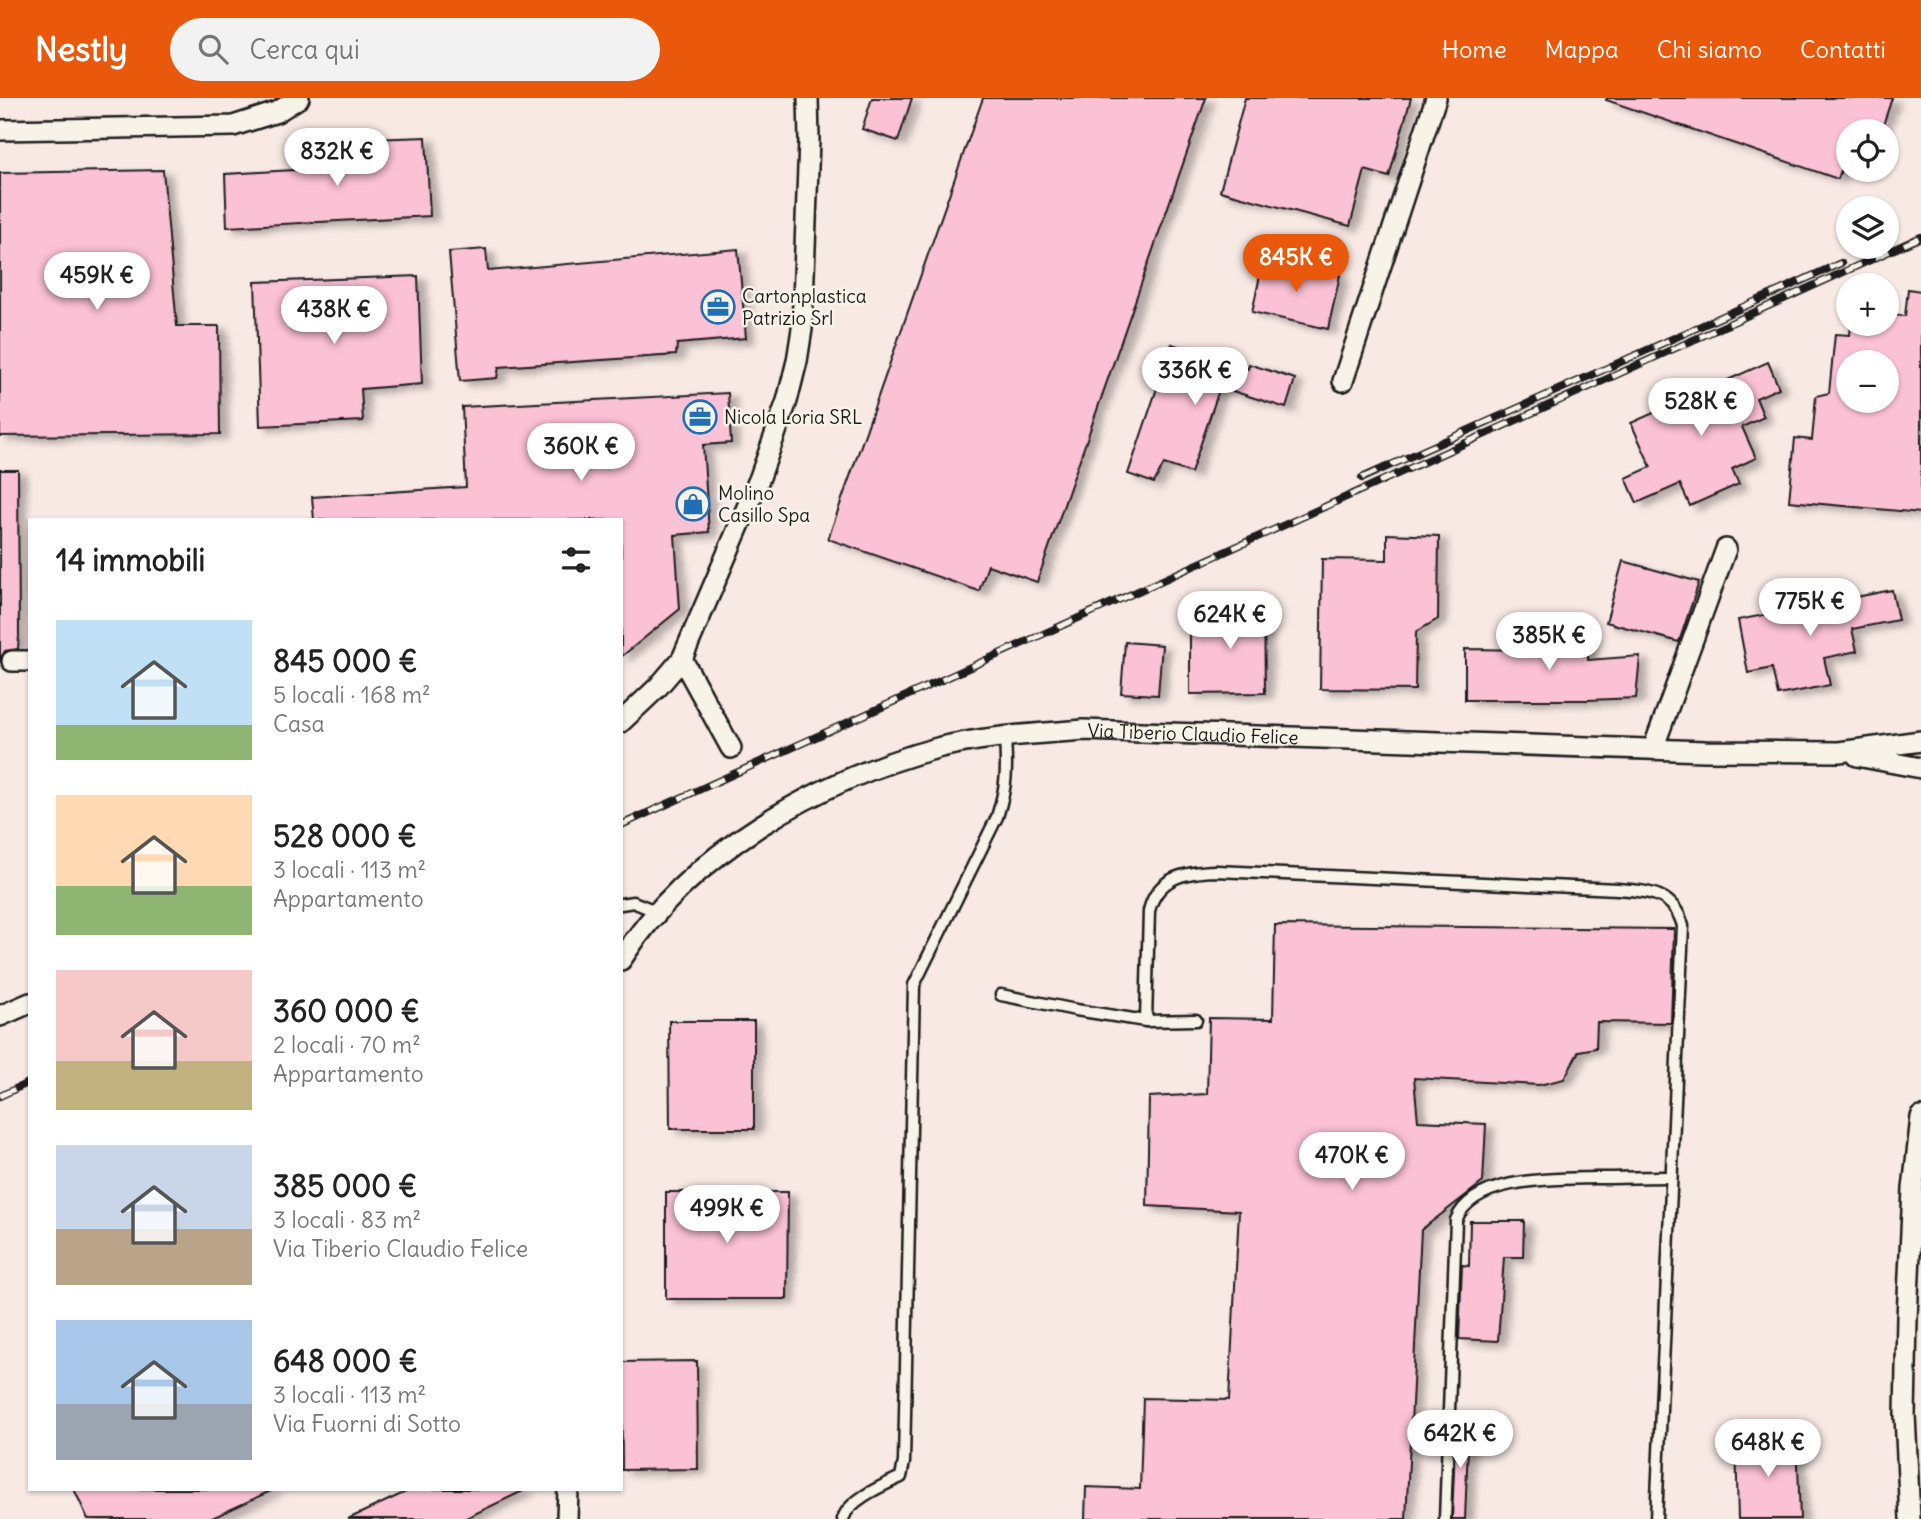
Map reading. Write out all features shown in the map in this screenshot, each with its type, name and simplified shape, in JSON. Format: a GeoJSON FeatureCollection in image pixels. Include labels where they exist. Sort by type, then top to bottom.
{"type":"FeatureCollection","features":[{"type":"Feature","properties":{"kind":"street"},"geometry":{"type":"LineString","coordinates":[[0,130],[233,127],[277,112],[299,98]]}},
{"type":"Feature","properties":{"kind":"street"},"geometry":{"type":"LineString","coordinates":[[623,720],[682,659],[760,477],[787,401],[802,329],[808,98]]}},
{"type":"Feature","properties":{"kind":"street"},"geometry":{"type":"LineString","coordinates":[[1343,381],[1436,98]]}},
{"type":"Feature","properties":{"kind":"street"},"geometry":{"type":"LineString","coordinates":[[1653,749],[1726,549]]}},
{"type":"Feature","properties":{"kind":"street"},"geometry":{"type":"LineString","coordinates":[[682,659],[731,748]]}},
{"type":"Feature","properties":{"kind":"street","name":"Via Tiberio Claudio Felice"},"geometry":{"type":"LineString","coordinates":[[623,957],[658,912],[692,877],[726,848],[770,820],[826,790],[891,762],[944,747],[1005,737],[1083,730],[1653,749],[1839,752]]}},
{"type":"Feature","properties":{"kind":"street"},"geometry":{"type":"LineString","coordinates":[[1839,752],[1921,741]]}},
{"type":"Feature","properties":{"kind":"street"},"geometry":{"type":"LineString","coordinates":[[1839,752],[1921,768]]}},
{"type":"Feature","properties":{"kind":"street"},"geometry":{"type":"LineString","coordinates":[[0,1016],[28,1004]]}},
{"type":"Feature","properties":{"kind":"street"},"geometry":{"type":"LineString","coordinates":[[1910,1519],[1905,1415],[1906,1330],[1913,1189],[1921,1117]]}},
{"type":"Feature","properties":{"kind":"street"},"geometry":{"type":"LineString","coordinates":[[567,1519],[568,1491]]}},
{"type":"Feature","properties":{"kind":"lane"},"geometry":{"type":"LineString","coordinates":[[843,1519],[845,1511],[876,1488],[901,1477],[904,1462],[914,985],[997,817],[1007,774],[1005,737]]}},
{"type":"Feature","properties":{"kind":"lane"},"geometry":{"type":"LineString","coordinates":[[1146,1021],[1149,911],[1155,894],[1160,889],[1182,875],[1195,872],[1618,889],[1656,894],[1676,908],[1683,926],[1656,1519]]}},
{"type":"Feature","properties":{"kind":"lane"},"geometry":{"type":"LineString","coordinates":[[623,904],[633,902],[658,912]]}},
{"type":"Feature","properties":{"kind":"lane"},"geometry":{"type":"LineString","coordinates":[[1001,995],[1146,1021],[1196,1020]]}},
{"type":"Feature","properties":{"kind":"lane"},"geometry":{"type":"LineString","coordinates":[[1445,1519],[1456,1220],[1460,1211],[1487,1191],[1507,1184],[1540,1179],[1671,1177]]}},
{"type":"Feature","properties":{"kind":"building"},"geometry":{"type":"Polygon","coordinates":[[[872,98],[912,98],[898,141],[862,129],[872,98]]]}},
{"type":"Feature","properties":{"kind":"building"},"geometry":{"type":"Polygon","coordinates":[[[983,98],[1206,98],[1037,582],[988,565],[979,591],[828,539],[983,98]]]}},
{"type":"Feature","properties":{"kind":"building"},"geometry":{"type":"Polygon","coordinates":[[[1245,98],[1411,98],[1389,177],[1365,170],[1350,226],[1220,191],[1245,98]]]}},
{"type":"Feature","properties":{"kind":"building"},"geometry":{"type":"Polygon","coordinates":[[[1892,98],[1885,119],[1836,119],[1836,178],[1606,100],[1892,98]]]}},
{"type":"Feature","properties":{"kind":"building"},"geometry":{"type":"Polygon","coordinates":[[[426,137],[430,216],[227,227],[225,174],[344,167],[343,140],[426,137]]]}},
{"type":"Feature","properties":{"kind":"building"},"geometry":{"type":"Polygon","coordinates":[[[163,170],[177,326],[219,326],[220,434],[0,436],[0,173],[163,170]]]}},
{"type":"Feature","properties":{"kind":"building"},"geometry":{"type":"Polygon","coordinates":[[[486,249],[488,271],[738,249],[746,338],[677,344],[676,355],[499,367],[497,378],[460,381],[449,252],[486,249]]]}},
{"type":"Feature","properties":{"kind":"building"},"geometry":{"type":"Polygon","coordinates":[[[1264,258],[1340,275],[1328,329],[1252,312],[1264,258]]]}},
{"type":"Feature","properties":{"kind":"building"},"geometry":{"type":"Polygon","coordinates":[[[418,276],[422,384],[361,389],[363,421],[260,426],[255,282],[418,276]]]}},
{"type":"Feature","properties":{"kind":"building"},"geometry":{"type":"Polygon","coordinates":[[[1908,289],[1921,291],[1921,513],[1789,501],[1795,438],[1812,440],[1816,396],[1829,393],[1835,334],[1899,336],[1899,316],[1905,316],[1908,289]]]}},
{"type":"Feature","properties":{"kind":"building"},"geometry":{"type":"Polygon","coordinates":[[[1172,344],[1248,369],[1249,364],[1295,379],[1286,408],[1220,387],[1191,473],[1164,464],[1154,483],[1128,474],[1172,344]]]}},
{"type":"Feature","properties":{"kind":"building"},"geometry":{"type":"Polygon","coordinates":[[[1768,362],[1779,388],[1756,398],[1764,417],[1742,427],[1756,458],[1732,469],[1739,484],[1690,506],[1680,484],[1637,503],[1626,478],[1651,467],[1631,423],[1768,362]]]}},
{"type":"Feature","properties":{"kind":"building"},"geometry":{"type":"Polygon","coordinates":[[[728,393],[731,443],[703,445],[709,532],[675,535],[680,609],[623,655],[623,518],[314,518],[312,497],[466,487],[462,407],[728,393]]]}},
{"type":"Feature","properties":{"kind":"building"},"geometry":{"type":"Polygon","coordinates":[[[0,470],[18,470],[19,636],[18,649],[5,651],[0,660],[0,470]]]}},
{"type":"Feature","properties":{"kind":"building"},"geometry":{"type":"Polygon","coordinates":[[[1387,534],[1439,536],[1438,619],[1416,632],[1415,690],[1320,689],[1322,559],[1387,560],[1387,534]]]}},
{"type":"Feature","properties":{"kind":"building"},"geometry":{"type":"Polygon","coordinates":[[[1623,561],[1699,582],[1679,642],[1606,622],[1623,561]]]}},
{"type":"Feature","properties":{"kind":"building"},"geometry":{"type":"Polygon","coordinates":[[[1892,590],[1898,620],[1852,629],[1857,651],[1824,658],[1830,685],[1778,695],[1772,668],[1748,673],[1738,620],[1892,590]]]}},
{"type":"Feature","properties":{"kind":"building"},"geometry":{"type":"Polygon","coordinates":[[[1264,598],[1265,693],[1190,694],[1190,634],[1202,634],[1201,611],[1234,610],[1233,599],[1264,598]]]}},
{"type":"Feature","properties":{"kind":"building"},"geometry":{"type":"Polygon","coordinates":[[[1535,631],[1588,632],[1588,660],[1640,656],[1636,698],[1465,700],[1465,649],[1534,650],[1535,631]]]}},
{"type":"Feature","properties":{"kind":"building"},"geometry":{"type":"Polygon","coordinates":[[[1125,642],[1162,645],[1158,695],[1121,693],[1125,642]]]}},
{"type":"Feature","properties":{"kind":"building"},"geometry":{"type":"Polygon","coordinates":[[[1275,925],[1674,929],[1671,1023],[1597,1022],[1596,1048],[1579,1051],[1564,1079],[1539,1085],[1414,1078],[1418,1121],[1486,1124],[1483,1182],[1421,1230],[1406,1519],[1085,1519],[1086,1487],[1140,1489],[1143,1398],[1229,1400],[1239,1211],[1147,1206],[1149,1097],[1207,1094],[1209,1018],[1273,1019],[1275,925]]]}},
{"type":"Feature","properties":{"kind":"building"},"geometry":{"type":"Polygon","coordinates":[[[669,1021],[754,1021],[754,1129],[670,1129],[669,1021]]]}},
{"type":"Feature","properties":{"kind":"building"},"geometry":{"type":"Polygon","coordinates":[[[666,1192],[788,1192],[787,1299],[666,1299],[666,1192]]]}},
{"type":"Feature","properties":{"kind":"building"},"geometry":{"type":"Polygon","coordinates":[[[1470,1221],[1524,1221],[1523,1257],[1504,1257],[1498,1341],[1459,1339],[1462,1265],[1469,1266],[1470,1221]]]}},
{"type":"Feature","properties":{"kind":"building"},"geometry":{"type":"Polygon","coordinates":[[[697,1361],[698,1469],[623,1470],[623,1362],[697,1361]]]}},
{"type":"Feature","properties":{"kind":"building"},"geometry":{"type":"Polygon","coordinates":[[[1456,1420],[1469,1420],[1465,1519],[1452,1519],[1456,1420]]]}},
{"type":"Feature","properties":{"kind":"building"},"geometry":{"type":"Polygon","coordinates":[[[1797,1438],[1800,1519],[1738,1519],[1736,1440],[1797,1438]]]}},
{"type":"Feature","properties":{"kind":"building"},"geometry":{"type":"Polygon","coordinates":[[[75,1491],[271,1491],[210,1519],[88,1519],[75,1491]]]}},
{"type":"Feature","properties":{"kind":"building"},"geometry":{"type":"Polygon","coordinates":[[[408,1491],[523,1491],[464,1519],[348,1519],[408,1491]]]}},
{"type":"Feature","properties":{"kind":"railway"},"geometry":{"type":"LineString","coordinates":[[623,824],[1921,237]]}},
{"type":"Feature","properties":{"kind":"railway"},"geometry":{"type":"LineString","coordinates":[[1362,478],[1841,263]]}},
{"type":"Feature","properties":{"kind":"railway"},"geometry":{"type":"LineString","coordinates":[[0,1096],[28,1083]]}},
{"type":"Feature","properties":{"kind":"place","name":"Cartonplastica Patrizio Srl"},"geometry":{"type":"Point","coordinates":[718,307]}},
{"type":"Feature","properties":{"kind":"place","name":"Nicola Loria SRL"},"geometry":{"type":"Point","coordinates":[700,417]}},
{"type":"Feature","properties":{"kind":"place","name":"Molino Casillo Spa"},"geometry":{"type":"Point","coordinates":[693,504]}}]}
